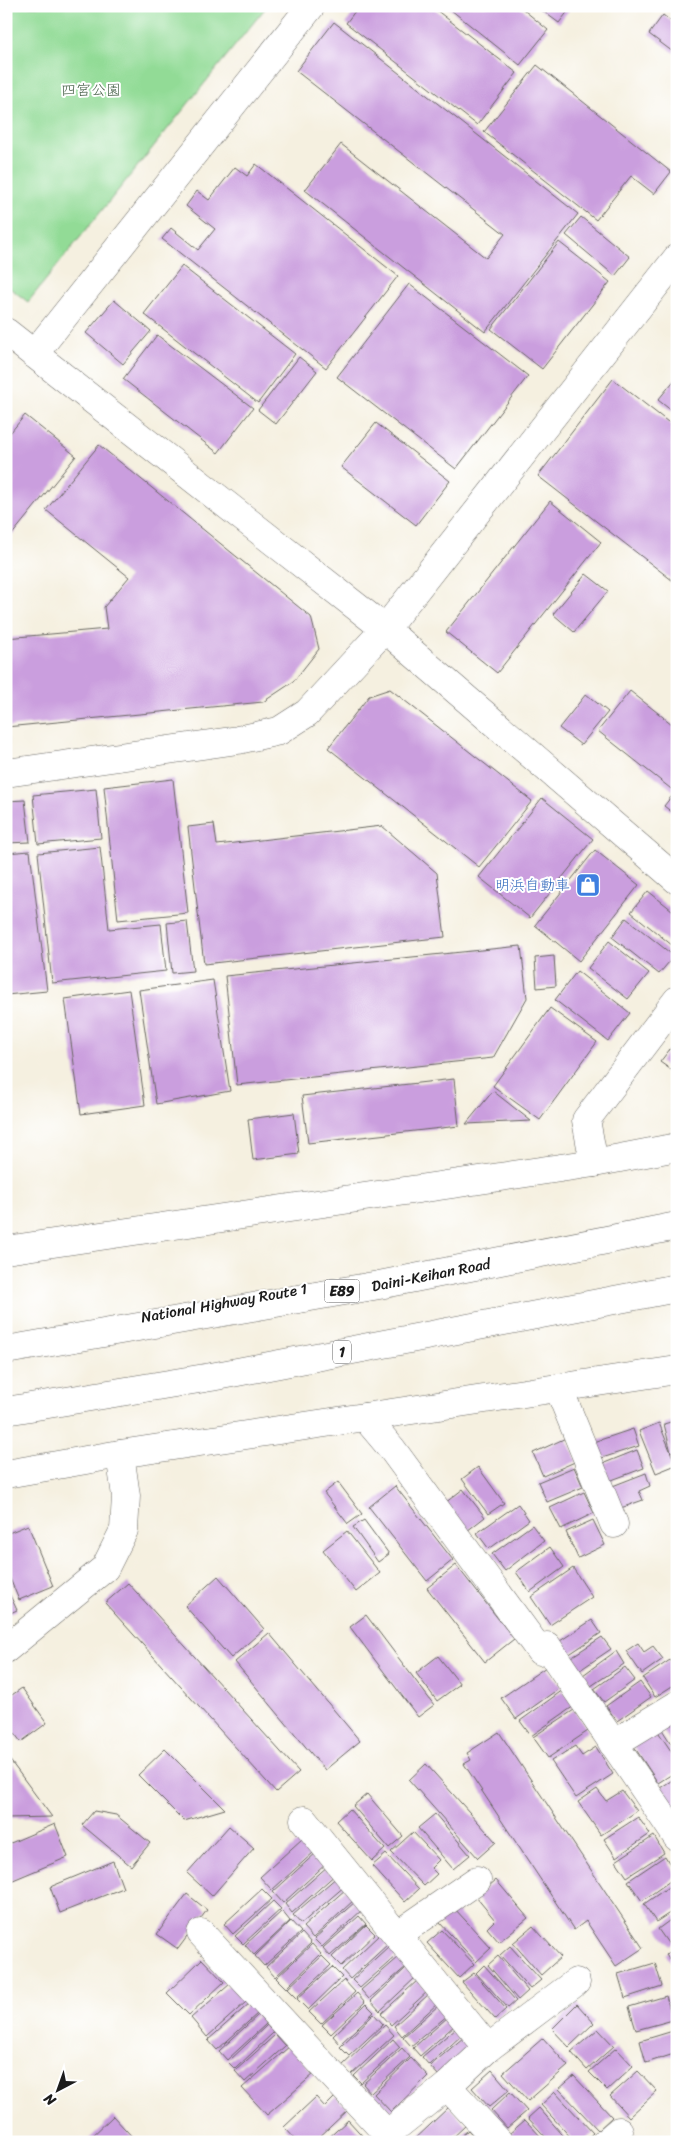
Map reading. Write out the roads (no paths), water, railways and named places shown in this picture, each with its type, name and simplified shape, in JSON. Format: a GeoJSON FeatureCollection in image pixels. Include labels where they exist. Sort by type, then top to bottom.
{"type":"FeatureCollection","features":[{"type":"Feature","properties":{"kind":"main road"},"geometry":{"type":"LineString","coordinates":[[34,354],[311,6]]}},
{"type":"Feature","properties":{"kind":"main road"},"geometry":{"type":"LineString","coordinates":[[6,774],[238,740],[280,730],[308,713],[385,628],[677,258]]}},
{"type":"Feature","properties":{"kind":"main road"},"geometry":{"type":"LineString","coordinates":[[6,332],[385,628],[677,880]]}},
{"type":"Feature","properties":{"kind":"main road"},"geometry":{"type":"LineString","coordinates":[[594,1163],[586,1120],[677,1000]]}},
{"type":"Feature","properties":{"kind":"main road"},"geometry":{"type":"LineString","coordinates":[[6,1250],[594,1163],[677,1147]]}},
{"type":"Feature","properties":{"kind":"main road","name":"National Highway Route 1"},"geometry":{"type":"LineString","coordinates":[[6,1341],[379,1276],[677,1217]]}},
{"type":"Feature","properties":{"kind":"main road","name":"Daini-Keihan Road"},"geometry":{"type":"LineString","coordinates":[[6,1350],[379,1285],[677,1226]]}},
{"type":"Feature","properties":{"kind":"main road"},"geometry":{"type":"LineString","coordinates":[[6,1403],[384,1340],[677,1282]]}},
{"type":"Feature","properties":{"kind":"main road","name":"1"},"geometry":{"type":"LineString","coordinates":[[6,1411],[220,1375],[677,1288]]}},
{"type":"Feature","properties":{"kind":"main road"},"geometry":{"type":"LineString","coordinates":[[6,1474],[120,1454],[677,1370]]}},
{"type":"Feature","properties":{"kind":"main road"},"geometry":{"type":"LineString","coordinates":[[560,1389],[614,1524]]}},
{"type":"Feature","properties":{"kind":"main road"},"geometry":{"type":"LineString","coordinates":[[365,1418],[392,1449],[543,1649],[613,1744],[677,1837]]}},
{"type":"Feature","properties":{"kind":"main road"},"geometry":{"type":"LineString","coordinates":[[6,1649],[105,1568],[124,1530],[126,1496],[120,1454]]}},
{"type":"Feature","properties":{"kind":"main road"},"geometry":{"type":"LineString","coordinates":[[613,1744],[677,1705]]}},
{"type":"Feature","properties":{"kind":"main road"},"geometry":{"type":"LineString","coordinates":[[304,1820],[488,2048]]}},
{"type":"Feature","properties":{"kind":"main road"},"geometry":{"type":"LineString","coordinates":[[397,1935],[477,1880]]}},
{"type":"Feature","properties":{"kind":"main road"},"geometry":{"type":"LineString","coordinates":[[201,1933],[387,2134],[448,2086],[488,2048],[576,1982]]}},
{"type":"Feature","properties":{"kind":"main road"},"geometry":{"type":"LineString","coordinates":[[448,2086],[499,2142]]}},
{"type":"Feature","properties":{"kind":"place","name":"明浜自動車"},"geometry":{"type":"Point","coordinates":[588,885]}},
{"type":"Feature","properties":{"kind":"park label","name":"四宮公園"},"geometry":{"type":"Point","coordinates":[91,90]}}]}
